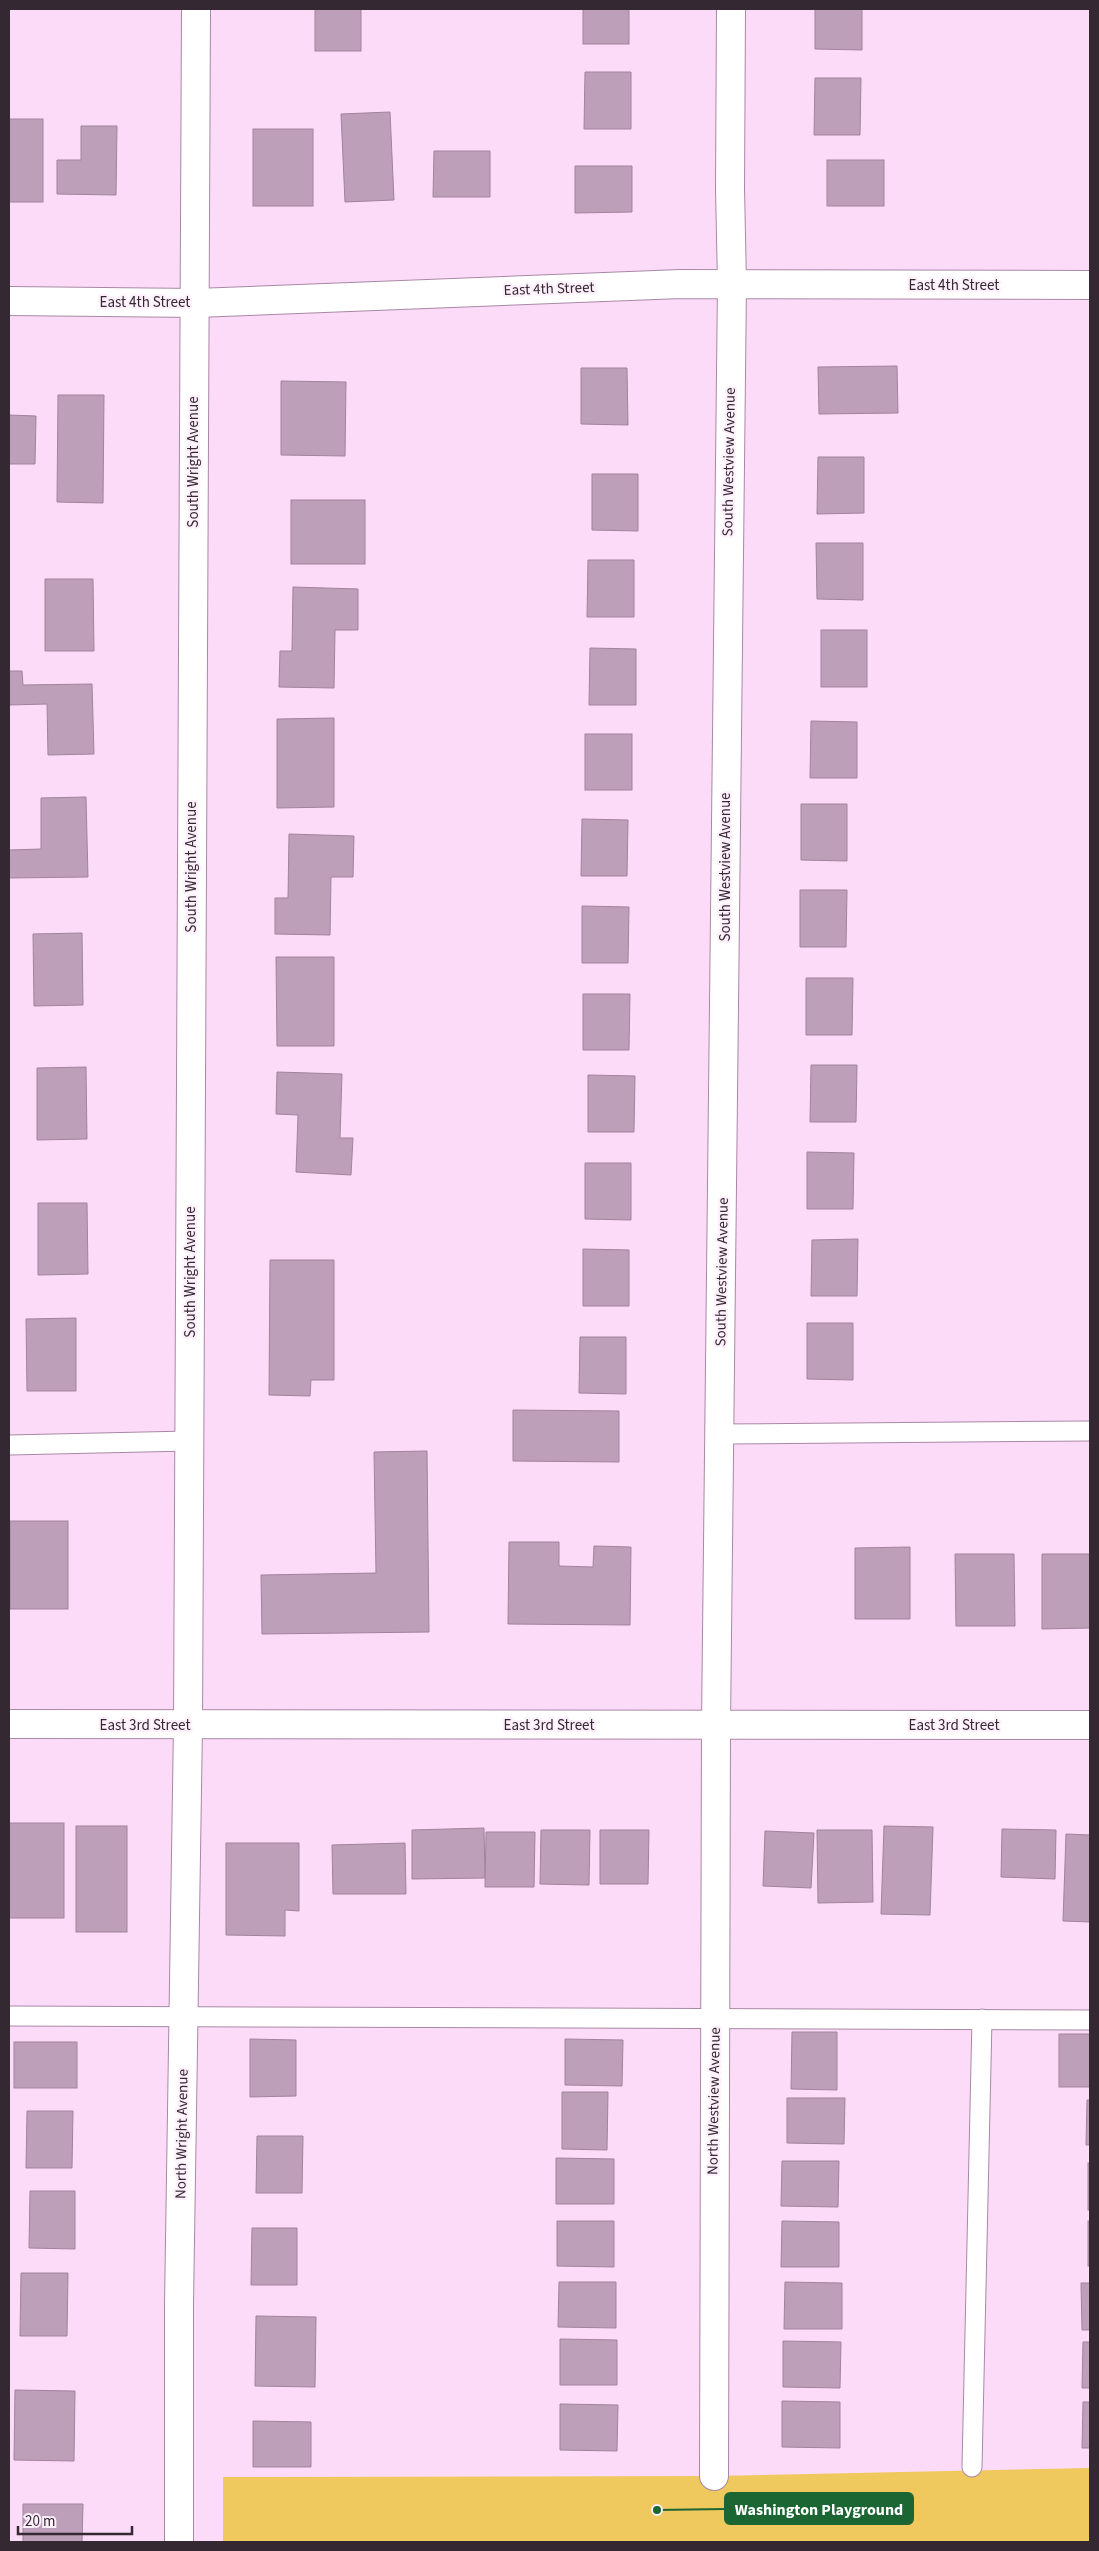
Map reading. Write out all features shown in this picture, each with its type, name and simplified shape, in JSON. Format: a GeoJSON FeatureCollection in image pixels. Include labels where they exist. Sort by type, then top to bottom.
{"type":"FeatureCollection","features":[{"type":"Feature","properties":{"kind":"street","name":"South Wright Avenue"},"geometry":{"type":"LineString","coordinates":[[188,1725],[196,9]]}},
{"type":"Feature","properties":{"kind":"street","name":"South Westview Avenue"},"geometry":{"type":"LineString","coordinates":[[716,1725],[732,284],[730,188],[731,9]]}},
{"type":"Feature","properties":{"kind":"street","name":"East 4th Street"},"geometry":{"type":"LineString","coordinates":[[9,301],[196,303],[680,284],[1090,285]]}},
{"type":"Feature","properties":{"kind":"street","name":"East 3rd Street"},"geometry":{"type":"LineString","coordinates":[[9,1724],[1090,1725]]}},
{"type":"Feature","properties":{"kind":"street","name":"North Wright Avenue"},"geometry":{"type":"LineString","coordinates":[[179,2542],[179,2305],[185,2016],[188,1725]]}},
{"type":"Feature","properties":{"kind":"street","name":"North Westview Avenue"},"geometry":{"type":"LineString","coordinates":[[714,2476],[713,2188],[716,2018],[716,1725]]}},
{"type":"Feature","properties":{"kind":"lane"},"geometry":{"type":"LineString","coordinates":[[720,1434],[1090,1431]]}},
{"type":"Feature","properties":{"kind":"lane"},"geometry":{"type":"LineString","coordinates":[[9,1445],[189,1442]]}},
{"type":"Feature","properties":{"kind":"lane"},"geometry":{"type":"LineString","coordinates":[[9,2016],[1090,2020]]}},
{"type":"Feature","properties":{"kind":"lane"},"geometry":{"type":"LineString","coordinates":[[972,2467],[982,2020]]}},
{"type":"Feature","properties":{"kind":"shaded area"},"geometry":{"type":"Polygon","coordinates":[[[1090,2468],[1090,2542],[223,2542],[223,2477],[714,2476],[1090,2468]]]}},
{"type":"Feature","properties":{"kind":"building"},"geometry":{"type":"Polygon","coordinates":[[[315,9],[361,9],[361,51],[315,51],[315,9]]]}},
{"type":"Feature","properties":{"kind":"building"},"geometry":{"type":"Polygon","coordinates":[[[583,9],[629,9],[629,44],[583,44],[583,9]]]}},
{"type":"Feature","properties":{"kind":"building"},"geometry":{"type":"Polygon","coordinates":[[[815,9],[862,9],[862,50],[815,49],[815,9]]]}},
{"type":"Feature","properties":{"kind":"building"},"geometry":{"type":"Polygon","coordinates":[[[585,72],[631,72],[631,129],[584,129],[585,72]]]}},
{"type":"Feature","properties":{"kind":"building"},"geometry":{"type":"Polygon","coordinates":[[[815,78],[861,78],[860,135],[814,135],[815,78]]]}},
{"type":"Feature","properties":{"kind":"building"},"geometry":{"type":"Polygon","coordinates":[[[390,112],[394,200],[345,202],[341,114],[390,112]]]}},
{"type":"Feature","properties":{"kind":"building"},"geometry":{"type":"Polygon","coordinates":[[[9,119],[43,119],[43,202],[9,202],[9,119]]]}},
{"type":"Feature","properties":{"kind":"building"},"geometry":{"type":"Polygon","coordinates":[[[81,126],[117,126],[116,195],[57,194],[57,160],[81,160],[81,126]]]}},
{"type":"Feature","properties":{"kind":"building"},"geometry":{"type":"Polygon","coordinates":[[[253,129],[313,129],[313,206],[253,206],[253,129]]]}},
{"type":"Feature","properties":{"kind":"building"},"geometry":{"type":"Polygon","coordinates":[[[434,151],[490,151],[490,197],[433,197],[434,151]]]}},
{"type":"Feature","properties":{"kind":"building"},"geometry":{"type":"Polygon","coordinates":[[[827,160],[884,160],[884,206],[827,206],[827,160]]]}},
{"type":"Feature","properties":{"kind":"building"},"geometry":{"type":"Polygon","coordinates":[[[575,166],[632,166],[632,212],[575,213],[575,166]]]}},
{"type":"Feature","properties":{"kind":"building"},"geometry":{"type":"Polygon","coordinates":[[[897,366],[898,413],[819,414],[818,367],[897,366]]]}},
{"type":"Feature","properties":{"kind":"building"},"geometry":{"type":"Polygon","coordinates":[[[581,368],[627,368],[628,425],[581,424],[581,368]]]}},
{"type":"Feature","properties":{"kind":"building"},"geometry":{"type":"Polygon","coordinates":[[[281,381],[346,382],[345,456],[281,455],[281,381]]]}},
{"type":"Feature","properties":{"kind":"building"},"geometry":{"type":"Polygon","coordinates":[[[58,395],[104,395],[103,503],[57,502],[58,395]]]}},
{"type":"Feature","properties":{"kind":"building"},"geometry":{"type":"Polygon","coordinates":[[[9,415],[36,416],[35,464],[9,464],[9,415]]]}},
{"type":"Feature","properties":{"kind":"building"},"geometry":{"type":"Polygon","coordinates":[[[818,457],[864,457],[864,513],[817,514],[818,457]]]}},
{"type":"Feature","properties":{"kind":"building"},"geometry":{"type":"Polygon","coordinates":[[[592,474],[638,474],[638,531],[592,530],[592,474]]]}},
{"type":"Feature","properties":{"kind":"building"},"geometry":{"type":"Polygon","coordinates":[[[291,500],[365,500],[365,564],[291,564],[291,500]]]}},
{"type":"Feature","properties":{"kind":"building"},"geometry":{"type":"Polygon","coordinates":[[[816,543],[863,543],[863,600],[817,599],[816,543]]]}},
{"type":"Feature","properties":{"kind":"building"},"geometry":{"type":"Polygon","coordinates":[[[588,560],[634,560],[634,617],[587,617],[588,560]]]}},
{"type":"Feature","properties":{"kind":"building"},"geometry":{"type":"Polygon","coordinates":[[[45,579],[93,579],[94,651],[45,651],[45,579]]]}},
{"type":"Feature","properties":{"kind":"building"},"geometry":{"type":"Polygon","coordinates":[[[293,587],[358,589],[358,630],[335,630],[334,688],[279,687],[280,651],[292,651],[293,587]]]}},
{"type":"Feature","properties":{"kind":"building"},"geometry":{"type":"Polygon","coordinates":[[[821,630],[867,630],[867,687],[821,687],[821,630]]]}},
{"type":"Feature","properties":{"kind":"building"},"geometry":{"type":"Polygon","coordinates":[[[590,648],[636,649],[636,705],[589,705],[590,648]]]}},
{"type":"Feature","properties":{"kind":"building"},"geometry":{"type":"Polygon","coordinates":[[[9,671],[22,671],[23,685],[92,684],[94,754],[48,755],[47,704],[9,705],[9,671]]]}},
{"type":"Feature","properties":{"kind":"building"},"geometry":{"type":"Polygon","coordinates":[[[334,718],[334,807],[277,808],[277,719],[334,718]]]}},
{"type":"Feature","properties":{"kind":"building"},"geometry":{"type":"Polygon","coordinates":[[[811,721],[857,722],[857,778],[810,778],[811,721]]]}},
{"type":"Feature","properties":{"kind":"building"},"geometry":{"type":"Polygon","coordinates":[[[585,734],[632,734],[632,790],[585,790],[585,734]]]}},
{"type":"Feature","properties":{"kind":"building"},"geometry":{"type":"Polygon","coordinates":[[[86,797],[88,877],[9,878],[9,850],[41,849],[41,798],[86,797]]]}},
{"type":"Feature","properties":{"kind":"building"},"geometry":{"type":"Polygon","coordinates":[[[801,804],[847,804],[847,861],[801,860],[801,804]]]}},
{"type":"Feature","properties":{"kind":"building"},"geometry":{"type":"Polygon","coordinates":[[[582,819],[628,820],[627,876],[581,876],[582,819]]]}},
{"type":"Feature","properties":{"kind":"building"},"geometry":{"type":"Polygon","coordinates":[[[289,834],[354,836],[353,877],[331,877],[330,935],[275,934],[275,898],[288,898],[289,834]]]}},
{"type":"Feature","properties":{"kind":"building"},"geometry":{"type":"Polygon","coordinates":[[[800,890],[847,890],[846,947],[800,947],[800,890]]]}},
{"type":"Feature","properties":{"kind":"building"},"geometry":{"type":"Polygon","coordinates":[[[582,906],[629,907],[628,963],[582,963],[582,906]]]}},
{"type":"Feature","properties":{"kind":"building"},"geometry":{"type":"Polygon","coordinates":[[[82,933],[83,1005],[34,1006],[33,934],[82,933]]]}},
{"type":"Feature","properties":{"kind":"building"},"geometry":{"type":"Polygon","coordinates":[[[276,957],[334,957],[334,1046],[277,1046],[276,957]]]}},
{"type":"Feature","properties":{"kind":"building"},"geometry":{"type":"Polygon","coordinates":[[[806,978],[853,978],[852,1035],[806,1035],[806,978]]]}},
{"type":"Feature","properties":{"kind":"building"},"geometry":{"type":"Polygon","coordinates":[[[583,994],[630,994],[629,1050],[583,1050],[583,994]]]}},
{"type":"Feature","properties":{"kind":"building"},"geometry":{"type":"Polygon","coordinates":[[[811,1065],[857,1065],[856,1122],[810,1122],[811,1065]]]}},
{"type":"Feature","properties":{"kind":"building"},"geometry":{"type":"Polygon","coordinates":[[[86,1067],[87,1139],[37,1140],[37,1068],[86,1067]]]}},
{"type":"Feature","properties":{"kind":"building"},"geometry":{"type":"Polygon","coordinates":[[[277,1072],[342,1074],[340,1138],[353,1138],[351,1175],[296,1172],[298,1115],[276,1114],[277,1072]]]}},
{"type":"Feature","properties":{"kind":"building"},"geometry":{"type":"Polygon","coordinates":[[[588,1075],[635,1076],[634,1132],[588,1132],[588,1075]]]}},
{"type":"Feature","properties":{"kind":"building"},"geometry":{"type":"Polygon","coordinates":[[[807,1152],[854,1153],[853,1209],[807,1209],[807,1152]]]}},
{"type":"Feature","properties":{"kind":"building"},"geometry":{"type":"Polygon","coordinates":[[[585,1163],[631,1163],[631,1220],[585,1219],[585,1163]]]}},
{"type":"Feature","properties":{"kind":"building"},"geometry":{"type":"Polygon","coordinates":[[[38,1203],[87,1203],[88,1274],[38,1275],[38,1203]]]}},
{"type":"Feature","properties":{"kind":"building"},"geometry":{"type":"Polygon","coordinates":[[[858,1239],[857,1296],[811,1296],[812,1240],[858,1239]]]}},
{"type":"Feature","properties":{"kind":"building"},"geometry":{"type":"Polygon","coordinates":[[[583,1249],[629,1250],[629,1306],[583,1306],[583,1249]]]}},
{"type":"Feature","properties":{"kind":"building"},"geometry":{"type":"Polygon","coordinates":[[[270,1260],[334,1260],[334,1380],[311,1380],[310,1396],[269,1395],[270,1260]]]}},
{"type":"Feature","properties":{"kind":"building"},"geometry":{"type":"Polygon","coordinates":[[[76,1318],[76,1391],[27,1391],[26,1319],[76,1318]]]}},
{"type":"Feature","properties":{"kind":"building"},"geometry":{"type":"Polygon","coordinates":[[[807,1323],[853,1323],[853,1380],[807,1379],[807,1323]]]}},
{"type":"Feature","properties":{"kind":"building"},"geometry":{"type":"Polygon","coordinates":[[[580,1337],[626,1337],[626,1394],[579,1393],[580,1337]]]}},
{"type":"Feature","properties":{"kind":"building"},"geometry":{"type":"Polygon","coordinates":[[[513,1410],[619,1411],[619,1462],[513,1461],[513,1410]]]}},
{"type":"Feature","properties":{"kind":"building"},"geometry":{"type":"Polygon","coordinates":[[[427,1451],[429,1632],[262,1634],[261,1575],[376,1573],[374,1452],[427,1451]]]}},
{"type":"Feature","properties":{"kind":"building"},"geometry":{"type":"Polygon","coordinates":[[[10,1521],[68,1521],[68,1609],[10,1609],[10,1521]]]}},
{"type":"Feature","properties":{"kind":"building"},"geometry":{"type":"Polygon","coordinates":[[[509,1542],[559,1542],[559,1566],[593,1567],[594,1546],[631,1547],[630,1625],[508,1624],[509,1542]]]}},
{"type":"Feature","properties":{"kind":"building"},"geometry":{"type":"Polygon","coordinates":[[[910,1547],[910,1619],[855,1619],[855,1548],[910,1547]]]}},
{"type":"Feature","properties":{"kind":"building"},"geometry":{"type":"Polygon","coordinates":[[[955,1554],[1014,1554],[1015,1626],[956,1626],[955,1554]]]}},
{"type":"Feature","properties":{"kind":"building"},"geometry":{"type":"Polygon","coordinates":[[[1042,1554],[1090,1554],[1090,1628],[1042,1629],[1042,1554]]]}},
{"type":"Feature","properties":{"kind":"building"},"geometry":{"type":"Polygon","coordinates":[[[9,1823],[64,1823],[64,1918],[9,1918],[9,1823]]]}},
{"type":"Feature","properties":{"kind":"building"},"geometry":{"type":"Polygon","coordinates":[[[76,1826],[127,1826],[127,1932],[76,1932],[76,1826]]]}},
{"type":"Feature","properties":{"kind":"building"},"geometry":{"type":"Polygon","coordinates":[[[884,1826],[933,1827],[930,1915],[881,1914],[884,1826]]]}},
{"type":"Feature","properties":{"kind":"building"},"geometry":{"type":"Polygon","coordinates":[[[484,1828],[485,1878],[412,1879],[412,1830],[484,1828]]]}},
{"type":"Feature","properties":{"kind":"building"},"geometry":{"type":"Polygon","coordinates":[[[1002,1829],[1056,1830],[1055,1879],[1001,1877],[1002,1829]]]}},
{"type":"Feature","properties":{"kind":"building"},"geometry":{"type":"Polygon","coordinates":[[[541,1830],[590,1830],[589,1885],[540,1884],[541,1830]]]}},
{"type":"Feature","properties":{"kind":"building"},"geometry":{"type":"Polygon","coordinates":[[[600,1830],[649,1830],[648,1884],[600,1884],[600,1830]]]}},
{"type":"Feature","properties":{"kind":"building"},"geometry":{"type":"Polygon","coordinates":[[[817,1830],[872,1830],[873,1902],[818,1903],[817,1830]]]}},
{"type":"Feature","properties":{"kind":"building"},"geometry":{"type":"Polygon","coordinates":[[[765,1831],[814,1833],[811,1888],[763,1886],[765,1831]]]}},
{"type":"Feature","properties":{"kind":"building"},"geometry":{"type":"Polygon","coordinates":[[[486,1832],[535,1832],[534,1887],[485,1887],[486,1832]]]}},
{"type":"Feature","properties":{"kind":"building"},"geometry":{"type":"Polygon","coordinates":[[[1066,1834],[1090,1835],[1090,1922],[1063,1921],[1066,1834]]]}},
{"type":"Feature","properties":{"kind":"building"},"geometry":{"type":"Polygon","coordinates":[[[226,1843],[299,1843],[299,1911],[285,1910],[285,1936],[226,1935],[226,1843]]]}},
{"type":"Feature","properties":{"kind":"building"},"geometry":{"type":"Polygon","coordinates":[[[405,1843],[406,1894],[333,1894],[332,1845],[405,1843]]]}},
{"type":"Feature","properties":{"kind":"building"},"geometry":{"type":"Polygon","coordinates":[[[792,2032],[837,2032],[837,2090],[791,2089],[792,2032]]]}},
{"type":"Feature","properties":{"kind":"building"},"geometry":{"type":"Polygon","coordinates":[[[1059,2034],[1090,2034],[1090,2087],[1059,2087],[1059,2034]]]}},
{"type":"Feature","properties":{"kind":"building"},"geometry":{"type":"Polygon","coordinates":[[[250,2039],[296,2040],[296,2096],[250,2097],[250,2039]]]}},
{"type":"Feature","properties":{"kind":"building"},"geometry":{"type":"Polygon","coordinates":[[[565,2039],[623,2040],[622,2086],[565,2085],[565,2039]]]}},
{"type":"Feature","properties":{"kind":"building"},"geometry":{"type":"Polygon","coordinates":[[[14,2042],[77,2042],[77,2088],[14,2088],[14,2042]]]}},
{"type":"Feature","properties":{"kind":"building"},"geometry":{"type":"Polygon","coordinates":[[[562,2092],[608,2092],[607,2150],[562,2149],[562,2092]]]}},
{"type":"Feature","properties":{"kind":"building"},"geometry":{"type":"Polygon","coordinates":[[[787,2098],[845,2098],[844,2144],[787,2143],[787,2098]]]}},
{"type":"Feature","properties":{"kind":"building"},"geometry":{"type":"Polygon","coordinates":[[[1087,2100],[1090,2100],[1090,2145],[1086,2145],[1087,2100]]]}},
{"type":"Feature","properties":{"kind":"building"},"geometry":{"type":"Polygon","coordinates":[[[27,2111],[73,2111],[72,2168],[26,2168],[27,2111]]]}},
{"type":"Feature","properties":{"kind":"building"},"geometry":{"type":"Polygon","coordinates":[[[257,2136],[303,2136],[302,2193],[256,2193],[257,2136]]]}},
{"type":"Feature","properties":{"kind":"building"},"geometry":{"type":"Polygon","coordinates":[[[556,2158],[614,2159],[614,2204],[556,2204],[556,2158]]]}},
{"type":"Feature","properties":{"kind":"building"},"geometry":{"type":"Polygon","coordinates":[[[782,2161],[839,2161],[838,2207],[781,2206],[782,2161]]]}},
{"type":"Feature","properties":{"kind":"building"},"geometry":{"type":"Polygon","coordinates":[[[1088,2163],[1090,2163],[1090,2210],[1088,2210],[1088,2163]]]}},
{"type":"Feature","properties":{"kind":"building"},"geometry":{"type":"Polygon","coordinates":[[[30,2191],[75,2191],[75,2249],[29,2248],[30,2191]]]}},
{"type":"Feature","properties":{"kind":"building"},"geometry":{"type":"Polygon","coordinates":[[[557,2221],[614,2221],[614,2267],[557,2266],[557,2221]]]}},
{"type":"Feature","properties":{"kind":"building"},"geometry":{"type":"Polygon","coordinates":[[[782,2221],[839,2222],[839,2267],[781,2267],[782,2221]]]}},
{"type":"Feature","properties":{"kind":"building"},"geometry":{"type":"Polygon","coordinates":[[[1088,2221],[1090,2221],[1090,2266],[1088,2266],[1088,2221]]]}},
{"type":"Feature","properties":{"kind":"building"},"geometry":{"type":"Polygon","coordinates":[[[252,2228],[297,2228],[297,2285],[251,2285],[252,2228]]]}},
{"type":"Feature","properties":{"kind":"building"},"geometry":{"type":"Polygon","coordinates":[[[21,2273],[68,2273],[67,2336],[20,2336],[21,2273]]]}},
{"type":"Feature","properties":{"kind":"building"},"geometry":{"type":"Polygon","coordinates":[[[559,2282],[616,2282],[616,2328],[558,2327],[559,2282]]]}},
{"type":"Feature","properties":{"kind":"building"},"geometry":{"type":"Polygon","coordinates":[[[785,2282],[842,2283],[842,2329],[784,2329],[785,2282]]]}},
{"type":"Feature","properties":{"kind":"building"},"geometry":{"type":"Polygon","coordinates":[[[1081,2283],[1090,2283],[1090,2330],[1082,2330],[1081,2283]]]}},
{"type":"Feature","properties":{"kind":"building"},"geometry":{"type":"Polygon","coordinates":[[[256,2316],[316,2317],[315,2387],[255,2386],[256,2316]]]}},
{"type":"Feature","properties":{"kind":"building"},"geometry":{"type":"Polygon","coordinates":[[[560,2339],[617,2340],[617,2385],[560,2385],[560,2339]]]}},
{"type":"Feature","properties":{"kind":"building"},"geometry":{"type":"Polygon","coordinates":[[[783,2341],[841,2342],[840,2388],[783,2387],[783,2341]]]}},
{"type":"Feature","properties":{"kind":"building"},"geometry":{"type":"Polygon","coordinates":[[[1083,2342],[1090,2342],[1090,2388],[1082,2388],[1083,2342]]]}},
{"type":"Feature","properties":{"kind":"building"},"geometry":{"type":"Polygon","coordinates":[[[15,2390],[75,2391],[74,2461],[14,2460],[15,2390]]]}},
{"type":"Feature","properties":{"kind":"building"},"geometry":{"type":"Polygon","coordinates":[[[782,2401],[840,2402],[840,2448],[782,2447],[782,2401]]]}},
{"type":"Feature","properties":{"kind":"building"},"geometry":{"type":"Polygon","coordinates":[[[1083,2402],[1090,2402],[1090,2448],[1082,2448],[1083,2402]]]}},
{"type":"Feature","properties":{"kind":"building"},"geometry":{"type":"Polygon","coordinates":[[[560,2404],[618,2405],[617,2451],[560,2450],[560,2404]]]}},
{"type":"Feature","properties":{"kind":"building"},"geometry":{"type":"Polygon","coordinates":[[[253,2421],[311,2422],[311,2467],[253,2467],[253,2421]]]}},
{"type":"Feature","properties":{"kind":"building"},"geometry":{"type":"Polygon","coordinates":[[[23,2504],[83,2504],[82,2542],[23,2542],[23,2504]]]}},
{"type":"Feature","properties":{"kind":"place","name":"Washington Playground"},"geometry":{"type":"Point","coordinates":[657,2510]}}]}
